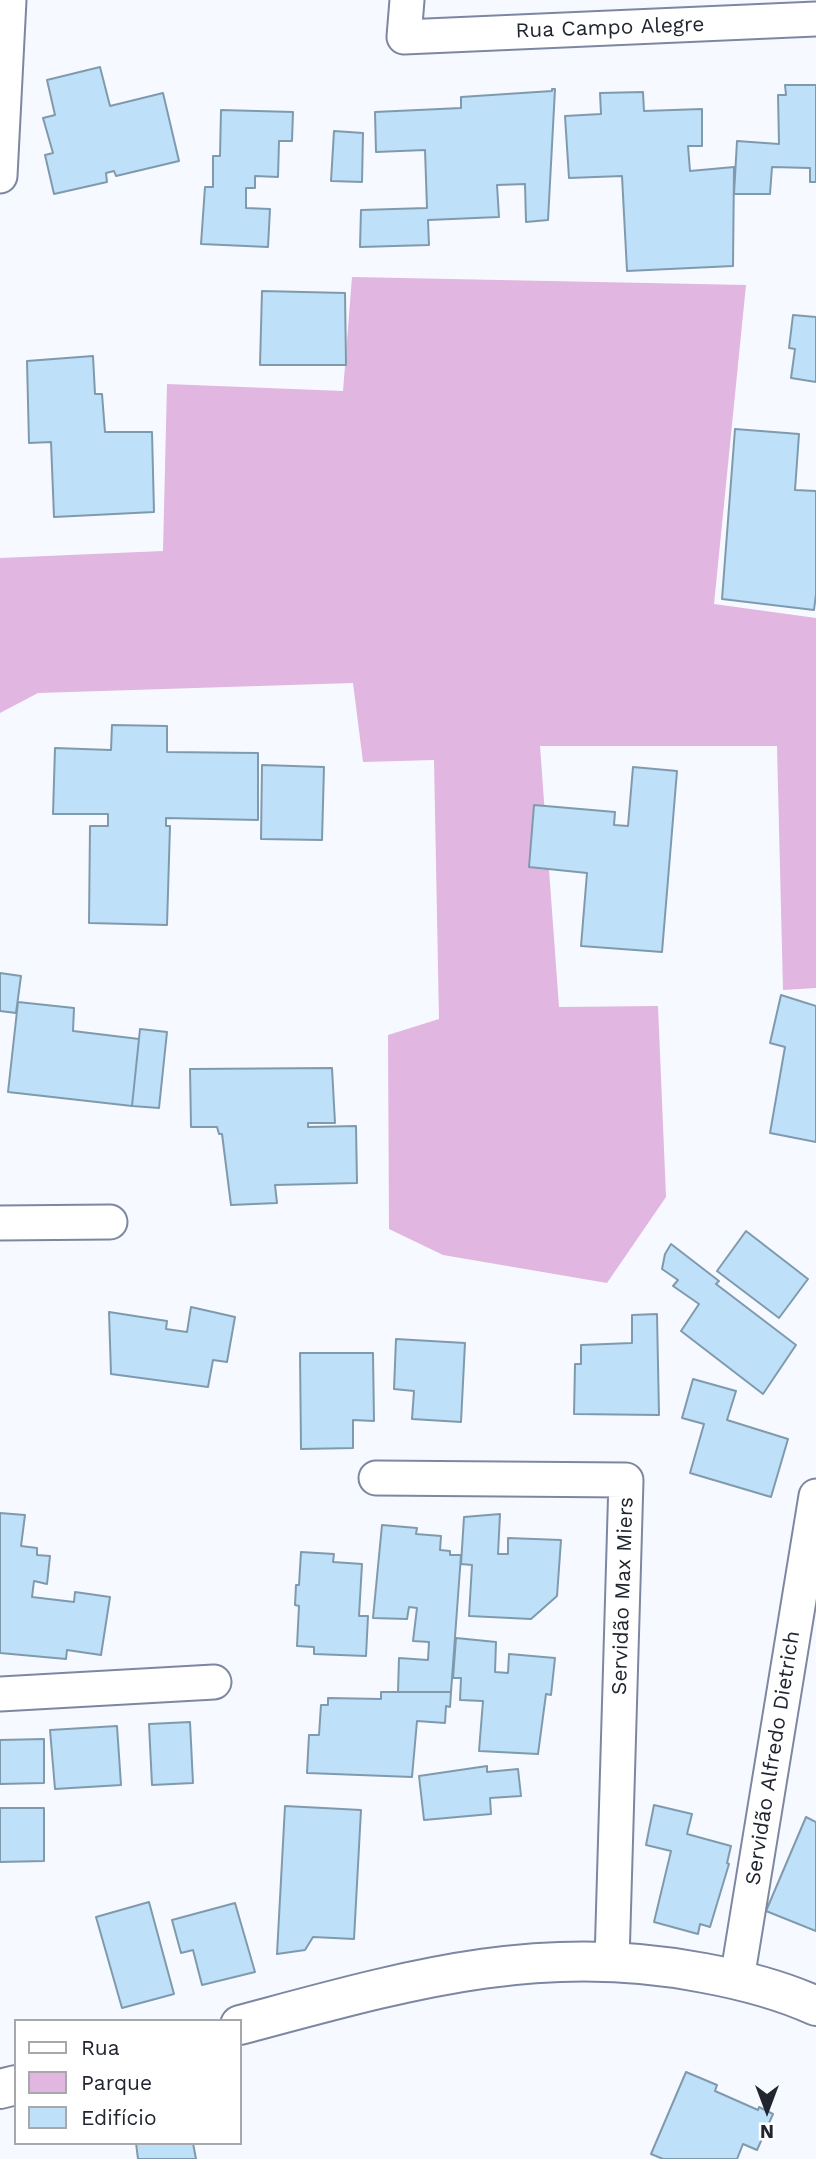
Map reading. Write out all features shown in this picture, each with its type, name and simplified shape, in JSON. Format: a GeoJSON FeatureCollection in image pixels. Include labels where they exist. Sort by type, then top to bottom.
{"type":"FeatureCollection","features":[{"type":"Feature","properties":{"kind":"main road"},"geometry":{"type":"LineString","coordinates":[[242,2024],[398,1983],[454,1972],[551,1961],[611,1961],[674,1967],[737,1979],[816,2006]]}},
{"type":"Feature","properties":{"kind":"street"},"geometry":{"type":"LineString","coordinates":[[0,176],[9,0]]}},
{"type":"Feature","properties":{"kind":"street","name":"Rua Campo Alegre"},"geometry":{"type":"LineString","coordinates":[[407,0],[404,37],[816,19]]}},
{"type":"Feature","properties":{"kind":"street"},"geometry":{"type":"LineString","coordinates":[[0,1223],[110,1222]]}},
{"type":"Feature","properties":{"kind":"street","name":"Servidão Max Miers"},"geometry":{"type":"LineString","coordinates":[[376,1478],[626,1480],[611,1961]]}},
{"type":"Feature","properties":{"kind":"street","name":"Servidão Alfredo Dietrich"},"geometry":{"type":"LineString","coordinates":[[737,1979],[816,1496]]}},
{"type":"Feature","properties":{"kind":"street"},"geometry":{"type":"LineString","coordinates":[[0,1694],[214,1682]]}},
{"type":"Feature","properties":{"kind":"green space"},"geometry":{"type":"Polygon","coordinates":[[[352,277],[746,285],[714,604],[816,618],[816,988],[783,990],[777,746],[540,746],[559,1007],[658,1006],[666,1197],[607,1283],[443,1255],[389,1229],[388,1035],[439,1019],[434,760],[363,762],[353,683],[38,693],[0,713],[0,558],[163,551],[167,384],[343,391],[352,277]]]}},
{"type":"Feature","properties":{"kind":"building"},"geometry":{"type":"Polygon","coordinates":[[[100,67],[110,106],[163,93],[179,161],[116,176],[114,171],[106,173],[107,182],[54,194],[45,155],[53,153],[43,118],[55,115],[47,80],[100,67]]]}},
{"type":"Feature","properties":{"kind":"building"},"geometry":{"type":"Polygon","coordinates":[[[785,85],[816,85],[816,182],[810,182],[810,168],[772,167],[770,194],[734,194],[737,141],[779,144],[778,95],[786,95],[785,85]]]}},
{"type":"Feature","properties":{"kind":"building"},"geometry":{"type":"Polygon","coordinates":[[[555,89],[548,220],[526,222],[525,184],[497,185],[499,217],[428,220],[429,245],[360,247],[361,210],[427,208],[425,150],[376,152],[375,112],[461,108],[461,97],[555,89]]]}},
{"type":"Feature","properties":{"kind":"building"},"geometry":{"type":"Polygon","coordinates":[[[643,92],[644,111],[702,109],[702,146],[688,146],[690,171],[734,167],[733,266],[627,271],[622,176],[569,178],[565,116],[601,114],[600,93],[643,92]]]}},
{"type":"Feature","properties":{"kind":"building"},"geometry":{"type":"Polygon","coordinates":[[[221,110],[293,112],[292,141],[279,141],[278,177],[255,176],[255,188],[246,188],[246,208],[270,209],[268,247],[201,244],[205,187],[213,187],[213,156],[220,156],[221,110]]]}},
{"type":"Feature","properties":{"kind":"building"},"geometry":{"type":"Polygon","coordinates":[[[334,131],[363,133],[362,182],[331,181],[334,131]]]}},
{"type":"Feature","properties":{"kind":"building"},"geometry":{"type":"Polygon","coordinates":[[[262,291],[345,293],[346,365],[260,365],[262,291]]]}},
{"type":"Feature","properties":{"kind":"building"},"geometry":{"type":"Polygon","coordinates":[[[793,315],[816,317],[816,382],[791,378],[795,349],[789,348],[793,315]]]}},
{"type":"Feature","properties":{"kind":"building"},"geometry":{"type":"Polygon","coordinates":[[[93,356],[95,394],[102,394],[105,432],[152,432],[154,512],[54,517],[51,442],[29,443],[27,361],[93,356]]]}},
{"type":"Feature","properties":{"kind":"building"},"geometry":{"type":"Polygon","coordinates":[[[735,429],[799,434],[795,490],[816,491],[814,610],[722,599],[735,429]]]}},
{"type":"Feature","properties":{"kind":"building"},"geometry":{"type":"Polygon","coordinates":[[[112,725],[167,726],[167,752],[258,753],[258,820],[166,818],[166,826],[170,826],[167,925],[89,923],[90,826],[108,826],[108,814],[53,814],[55,748],[111,750],[112,725]]]}},
{"type":"Feature","properties":{"kind":"building"},"geometry":{"type":"Polygon","coordinates":[[[262,765],[324,767],[322,840],[261,839],[262,765]]]}},
{"type":"Feature","properties":{"kind":"building"},"geometry":{"type":"Polygon","coordinates":[[[633,767],[677,771],[662,952],[581,946],[587,873],[529,867],[534,805],[615,812],[614,825],[628,826],[633,767]]]}},
{"type":"Feature","properties":{"kind":"building"},"geometry":{"type":"Polygon","coordinates":[[[0,973],[21,976],[16,1013],[0,1011],[0,973]]]}},
{"type":"Feature","properties":{"kind":"building"},"geometry":{"type":"Polygon","coordinates":[[[781,995],[816,1006],[816,1142],[770,1133],[785,1047],[770,1043],[781,995]]]}},
{"type":"Feature","properties":{"kind":"building"},"geometry":{"type":"Polygon","coordinates":[[[18,1002],[74,1008],[73,1031],[139,1039],[132,1106],[8,1092],[18,1002]]]}},
{"type":"Feature","properties":{"kind":"building"},"geometry":{"type":"Polygon","coordinates":[[[140,1029],[167,1032],[159,1108],[132,1106],[140,1029]]]}},
{"type":"Feature","properties":{"kind":"building"},"geometry":{"type":"Polygon","coordinates":[[[332,1068],[335,1123],[308,1123],[308,1127],[356,1126],[357,1183],[275,1185],[277,1203],[231,1205],[222,1134],[219,1134],[217,1127],[191,1127],[190,1069],[332,1068]]]}},
{"type":"Feature","properties":{"kind":"building"},"geometry":{"type":"Polygon","coordinates":[[[746,1231],[808,1279],[779,1318],[717,1271],[746,1231]]]}},
{"type":"Feature","properties":{"kind":"building"},"geometry":{"type":"Polygon","coordinates":[[[671,1244],[719,1281],[716,1284],[796,1345],[763,1394],[681,1331],[699,1304],[673,1286],[678,1280],[662,1269],[665,1254],[671,1244]]]}},
{"type":"Feature","properties":{"kind":"building"},"geometry":{"type":"Polygon","coordinates":[[[191,1307],[235,1317],[227,1362],[213,1360],[208,1387],[111,1374],[109,1312],[167,1321],[166,1329],[187,1332],[191,1307]]]}},
{"type":"Feature","properties":{"kind":"building"},"geometry":{"type":"Polygon","coordinates":[[[657,1314],[659,1415],[574,1414],[575,1364],[581,1364],[581,1345],[632,1343],[632,1315],[657,1314]]]}},
{"type":"Feature","properties":{"kind":"building"},"geometry":{"type":"Polygon","coordinates":[[[396,1339],[465,1343],[461,1422],[412,1419],[414,1391],[394,1389],[396,1339]]]}},
{"type":"Feature","properties":{"kind":"building"},"geometry":{"type":"Polygon","coordinates":[[[300,1353],[373,1353],[374,1421],[353,1420],[353,1448],[301,1449],[300,1353]]]}},
{"type":"Feature","properties":{"kind":"building"},"geometry":{"type":"Polygon","coordinates":[[[693,1379],[736,1391],[727,1420],[788,1439],[771,1497],[690,1473],[704,1424],[682,1418],[693,1379]]]}},
{"type":"Feature","properties":{"kind":"building"},"geometry":{"type":"Polygon","coordinates":[[[0,1513],[25,1515],[21,1546],[37,1548],[37,1555],[50,1556],[47,1584],[34,1581],[32,1597],[74,1602],[75,1592],[110,1597],[101,1655],[67,1650],[66,1659],[0,1653],[0,1513]]]}},
{"type":"Feature","properties":{"kind":"building"},"geometry":{"type":"Polygon","coordinates":[[[500,1514],[498,1554],[508,1554],[508,1538],[561,1540],[557,1596],[531,1619],[469,1616],[472,1565],[461,1564],[464,1517],[500,1514]]]}},
{"type":"Feature","properties":{"kind":"building"},"geometry":{"type":"Polygon","coordinates":[[[382,1525],[417,1528],[416,1534],[441,1536],[440,1550],[450,1551],[450,1555],[461,1555],[451,1692],[398,1692],[399,1658],[428,1660],[429,1642],[413,1641],[417,1608],[409,1607],[407,1619],[373,1618],[382,1525]]]}},
{"type":"Feature","properties":{"kind":"building"},"geometry":{"type":"Polygon","coordinates":[[[301,1552],[334,1554],[333,1562],[362,1564],[359,1616],[368,1616],[366,1656],[314,1654],[314,1647],[297,1646],[299,1606],[295,1605],[301,1552]]]}},
{"type":"Feature","properties":{"kind":"building"},"geometry":{"type":"Polygon","coordinates":[[[456,1638],[496,1642],[495,1672],[508,1673],[509,1654],[555,1658],[551,1695],[546,1694],[538,1754],[479,1751],[483,1701],[460,1700],[461,1678],[453,1678],[456,1638]]]}},
{"type":"Feature","properties":{"kind":"building"},"geometry":{"type":"Polygon","coordinates":[[[381,1692],[451,1692],[450,1707],[446,1706],[445,1723],[417,1721],[412,1777],[307,1773],[309,1735],[319,1735],[321,1705],[328,1705],[328,1698],[381,1699],[381,1692]]]}},
{"type":"Feature","properties":{"kind":"building"},"geometry":{"type":"Polygon","coordinates":[[[190,1722],[193,1783],[152,1785],[149,1724],[190,1722]]]}},
{"type":"Feature","properties":{"kind":"building"},"geometry":{"type":"Polygon","coordinates":[[[117,1726],[121,1785],[55,1789],[50,1730],[117,1726]]]}},
{"type":"Feature","properties":{"kind":"building"},"geometry":{"type":"Polygon","coordinates":[[[44,1739],[44,1783],[0,1784],[0,1740],[44,1739]]]}},
{"type":"Feature","properties":{"kind":"building"},"geometry":{"type":"Polygon","coordinates":[[[487,1766],[487,1772],[518,1769],[521,1796],[490,1798],[491,1814],[424,1820],[419,1776],[487,1766]]]}},
{"type":"Feature","properties":{"kind":"building"},"geometry":{"type":"Polygon","coordinates":[[[654,1805],[692,1814],[687,1834],[731,1846],[729,1864],[710,1927],[700,1924],[698,1934],[654,1922],[671,1851],[646,1845],[654,1805]]]}},
{"type":"Feature","properties":{"kind":"building"},"geometry":{"type":"Polygon","coordinates":[[[285,1806],[361,1810],[354,1939],[313,1937],[305,1950],[277,1954],[285,1806]]]}},
{"type":"Feature","properties":{"kind":"building"},"geometry":{"type":"Polygon","coordinates":[[[0,1808],[44,1808],[44,1861],[0,1862],[0,1808]]]}},
{"type":"Feature","properties":{"kind":"building"},"geometry":{"type":"Polygon","coordinates":[[[806,1817],[816,1822],[816,1931],[766,1911],[806,1817]]]}},
{"type":"Feature","properties":{"kind":"building"},"geometry":{"type":"Polygon","coordinates":[[[149,1902],[174,1994],[122,2008],[96,1917],[149,1902]]]}},
{"type":"Feature","properties":{"kind":"building"},"geometry":{"type":"Polygon","coordinates":[[[235,1903],[255,1972],[202,1985],[193,1950],[181,1953],[172,1920],[235,1903]]]}},
{"type":"Feature","properties":{"kind":"building"},"geometry":{"type":"Polygon","coordinates":[[[686,2072],[717,2085],[715,2091],[773,2114],[757,2150],[743,2144],[737,2159],[663,2159],[651,2154],[686,2072]]]}},
{"type":"Feature","properties":{"kind":"building"},"geometry":{"type":"Polygon","coordinates":[[[136,2145],[193,2145],[196,2159],[138,2159],[136,2145]]]}}]}
